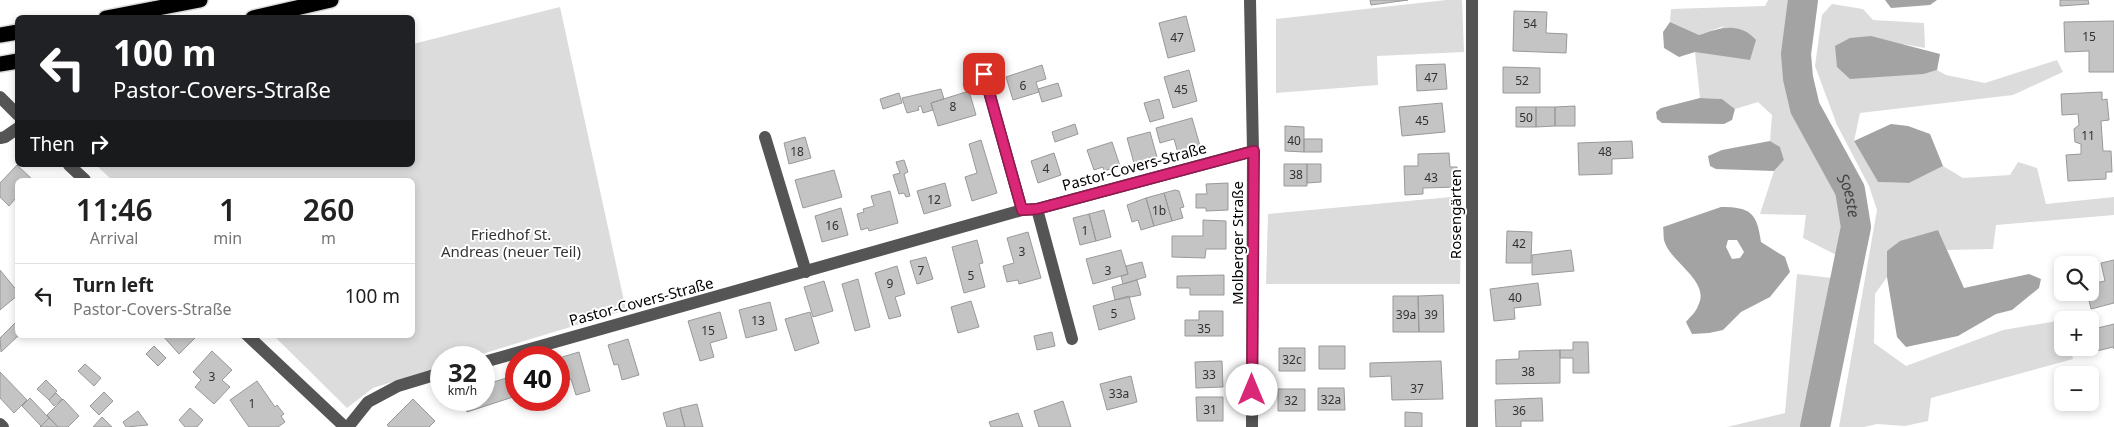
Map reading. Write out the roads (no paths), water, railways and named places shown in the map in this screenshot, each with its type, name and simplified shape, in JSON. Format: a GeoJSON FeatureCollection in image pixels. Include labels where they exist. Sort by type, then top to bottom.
{"type":"FeatureCollection","features":[{"type":"Feature","properties":{"kind":"highway"},"geometry":{"type":"LineString","coordinates":[[122,15],[200,0]]}},
{"type":"Feature","properties":{"kind":"highway"},"geometry":{"type":"LineString","coordinates":[[266,15],[331,0]]}},
{"type":"Feature","properties":{"kind":"highway"},"geometry":{"type":"LineString","coordinates":[[0,35],[15,32]]}},
{"type":"Feature","properties":{"kind":"highway"},"geometry":{"type":"LineString","coordinates":[[0,64],[15,62]]}},
{"type":"Feature","properties":{"kind":"street","name":"Molberger Straße"},"geometry":{"type":"LineString","coordinates":[[1250,0],[1254,151],[1252,427]]}},
{"type":"Feature","properties":{"kind":"street","name":"Rosengärten"},"geometry":{"type":"LineString","coordinates":[[1472,0],[1472,427]]}},
{"type":"Feature","properties":{"kind":"street"},"geometry":{"type":"LineString","coordinates":[[984,74],[1022,210]]}},
{"type":"Feature","properties":{"kind":"street"},"geometry":{"type":"LineString","coordinates":[[0,97],[15,112]]}},
{"type":"Feature","properties":{"kind":"street"},"geometry":{"type":"LineString","coordinates":[[0,138],[15,130]]}},
{"type":"Feature","properties":{"kind":"street"},"geometry":{"type":"LineString","coordinates":[[765,137],[806,272]]}},
{"type":"Feature","properties":{"kind":"street","name":"Pastor-Covers-Straße"},"geometry":{"type":"LineString","coordinates":[[495,359],[1022,210],[1037,209],[1254,151]]}},
{"type":"Feature","properties":{"kind":"street"},"geometry":{"type":"LineString","coordinates":[[71,167],[82,178]]}},
{"type":"Feature","properties":{"kind":"street"},"geometry":{"type":"LineString","coordinates":[[1037,209],[1072,339]]}},
{"type":"Feature","properties":{"kind":"street"},"geometry":{"type":"LineString","coordinates":[[250,338],[347,427],[368,402],[398,386],[430,376]]}},
{"type":"Feature","properties":{"kind":"waterway","name":"Soeste"},"geometry":{"type":"LineString","coordinates":[[1803,0],[1796,54],[1798,78],[1805,108],[1850,190],[1856,227],[1815,427]]}},
{"type":"Feature","properties":{"kind":"park label","name":"Friedhof St. Andreas (neuer Teil)"},"geometry":{"type":"Point","coordinates":[511,242]}}]}
